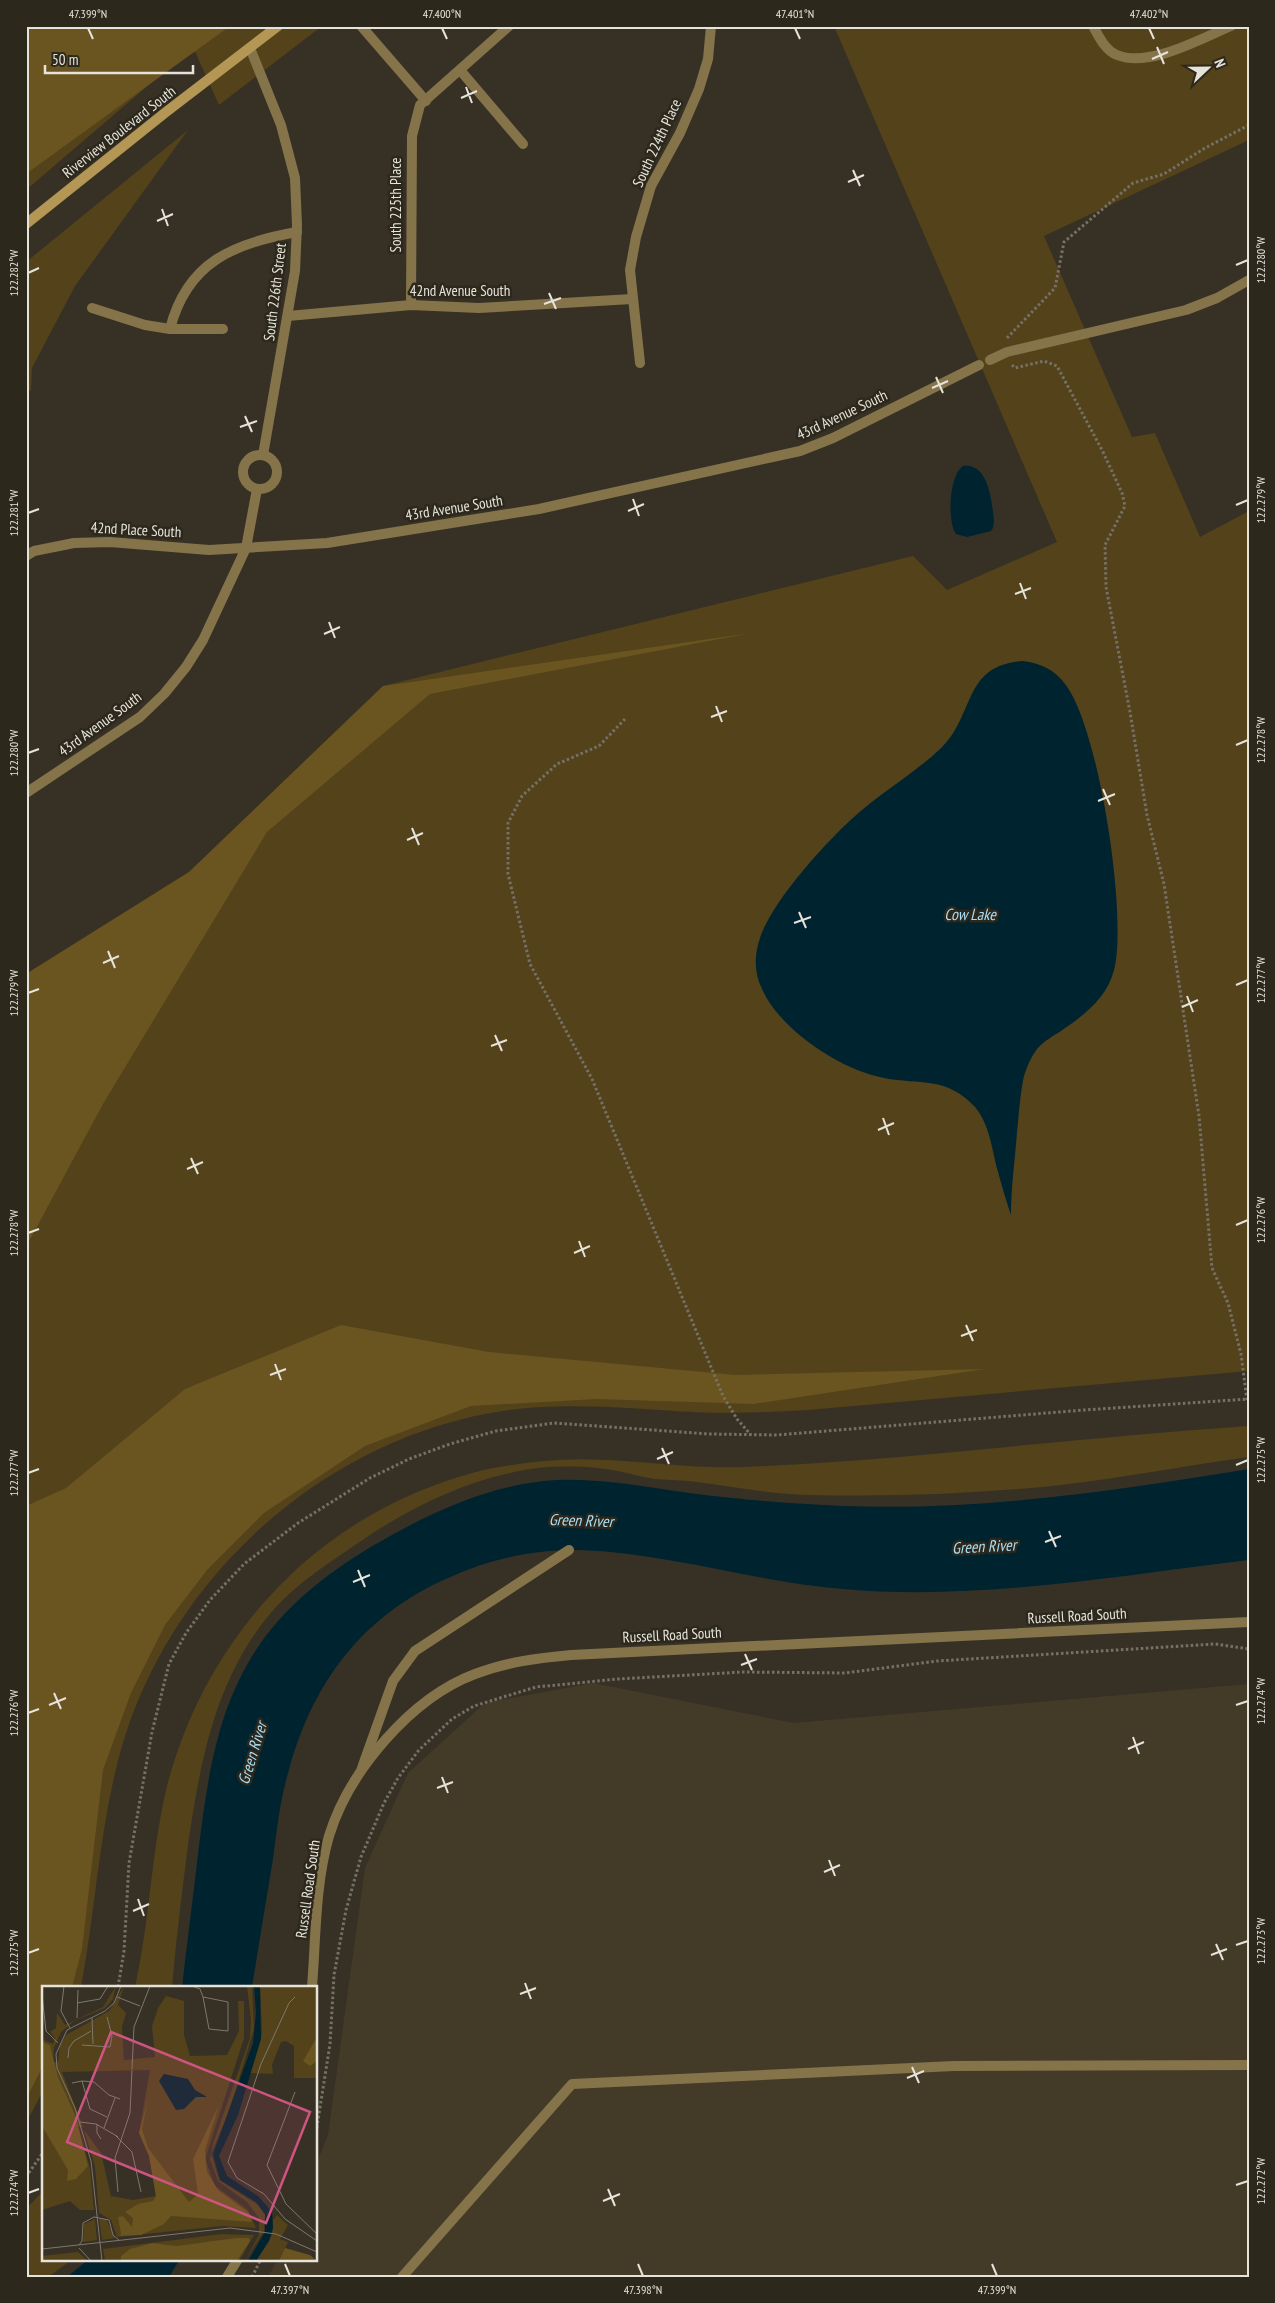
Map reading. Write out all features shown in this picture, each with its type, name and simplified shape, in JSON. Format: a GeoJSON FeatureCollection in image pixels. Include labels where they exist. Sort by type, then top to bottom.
{"type":"FeatureCollection","features":[{"type":"Feature","properties":{"kind":"street","name":"Riverview Boulevard South"},"geometry":{"type":"LineString","coordinates":[[26,224],[166,112],[278,26]]}},
{"type":"Feature","properties":{"kind":"street"},"geometry":{"type":"LineString","coordinates":[[362,27],[423,103],[509,26]]}},
{"type":"Feature","properties":{"kind":"street","name":"South 224th Place"},"geometry":{"type":"LineString","coordinates":[[640,363],[630,270],[636,237],[652,186],[680,133],[700,89],[708,59],[711,26]]}},
{"type":"Feature","properties":{"kind":"street"},"geometry":{"type":"LineString","coordinates":[[1094,26],[1102,43],[1116,55],[1134,60],[1165,53],[1230,26]]}},
{"type":"Feature","properties":{"kind":"street","name":"South 226th Street"},"geometry":{"type":"LineString","coordinates":[[250,48],[281,125],[292,169],[297,232],[295,271],[263,455]]}},
{"type":"Feature","properties":{"kind":"street"},"geometry":{"type":"LineString","coordinates":[[460,70],[523,144]]}},
{"type":"Feature","properties":{"kind":"street","name":"South 225th Place"},"geometry":{"type":"LineString","coordinates":[[411,305],[412,136],[423,103]]}},
{"type":"Feature","properties":{"kind":"street"},"geometry":{"type":"LineString","coordinates":[[170,329],[180,298],[198,273],[210,263],[232,249],[248,243],[297,232]]}},
{"type":"Feature","properties":{"kind":"street"},"geometry":{"type":"LineString","coordinates":[[990,360],[1007,352],[1186,310],[1217,298],[1249,280]]}},
{"type":"Feature","properties":{"kind":"street","name":"42nd Avenue South"},"geometry":{"type":"LineString","coordinates":[[288,316],[411,305],[479,308],[632,299]]}},
{"type":"Feature","properties":{"kind":"street"},"geometry":{"type":"LineString","coordinates":[[92,308],[123,319],[170,329],[223,329]]}},
{"type":"Feature","properties":{"kind":"street","name":"43rd Avenue South"},"geometry":{"type":"LineString","coordinates":[[26,793],[140,717],[164,694],[186,667],[203,640],[246,548],[328,543],[539,510],[800,451],[833,438],[979,365]]}},
{"type":"Feature","properties":{"kind":"street"},"geometry":{"type":"LineString","coordinates":[[263,455],[274,462],[277,475],[270,486],[257,488],[246,482],[244,469],[250,458],[263,455]]}},
{"type":"Feature","properties":{"kind":"street"},"geometry":{"type":"LineString","coordinates":[[246,548],[257,488]]}},
{"type":"Feature","properties":{"kind":"street","name":"42nd Place South"},"geometry":{"type":"LineString","coordinates":[[26,556],[34,552],[74,543],[110,542],[209,550],[246,548]]}},
{"type":"Feature","properties":{"kind":"street"},"geometry":{"type":"LineString","coordinates":[[359,1775],[393,1681],[415,1651],[569,1550]]}},
{"type":"Feature","properties":{"kind":"street","name":"Russell Road South"},"geometry":{"type":"LineString","coordinates":[[312,1986],[318,1904],[329,1836],[344,1800],[359,1775],[406,1719],[442,1691],[474,1674],[505,1664],[571,1655],[1249,1622]]}},
{"type":"Feature","properties":{"kind":"street"},"geometry":{"type":"LineString","coordinates":[[402,2277],[572,2084],[954,2066],[1249,2065]]}},
{"type":"Feature","properties":{"kind":"street"},"geometry":{"type":"LineString","coordinates":[[227,2277],[237,2260]]}},
{"type":"Feature","properties":{"kind":"path"},"geometry":{"type":"LineString","coordinates":[[1005,342],[1010,332],[1055,288],[1064,242],[1133,183],[1164,174],[1205,148],[1249,126]]}},
{"type":"Feature","properties":{"kind":"path"},"geometry":{"type":"LineString","coordinates":[[1009,363],[1015,368],[1044,361],[1058,366],[1103,452],[1122,493],[1125,506],[1106,545],[1106,587],[1130,712],[1146,815],[1164,884],[1199,1116],[1212,1268],[1228,1303],[1241,1354],[1246,1400]]}},
{"type":"Feature","properties":{"kind":"path"},"geometry":{"type":"LineString","coordinates":[[625,719],[598,746],[557,764],[522,796],[508,823],[508,874],[530,964],[592,1079],[723,1396],[737,1419],[751,1435]]}},
{"type":"Feature","properties":{"kind":"path"},"geometry":{"type":"LineString","coordinates":[[318,2120],[330,2044],[334,1975],[346,1910],[361,1857],[384,1803],[398,1778],[426,1744],[452,1719],[474,1706],[536,1688],[618,1679],[744,1672],[845,1673],[938,1661],[1206,1644],[1249,1649]]}},
{"type":"Feature","properties":{"kind":"path"},"geometry":{"type":"LineString","coordinates":[[26,2177],[42,2154]]}},
{"type":"Feature","properties":{"kind":"path"},"geometry":{"type":"LineString","coordinates":[[252,2277],[260,2260]]}},
{"type":"Feature","properties":{"kind":"shaded area"},"geometry":{"type":"Polygon","coordinates":[[[26,26],[322,26],[219,105],[193,47],[26,190],[26,26]]]}},
{"type":"Feature","properties":{"kind":"shaded area"},"geometry":{"type":"Polygon","coordinates":[[[26,26],[230,26],[26,174],[26,26]]]}},
{"type":"Feature","properties":{"kind":"shaded area"},"geometry":{"type":"Polygon","coordinates":[[[834,26],[1249,26],[1249,140],[1044,236],[1132,437],[1155,433],[1200,537],[1249,511],[1249,1371],[808,1410],[722,1413],[578,1406],[509,1410],[445,1424],[384,1447],[326,1478],[274,1517],[227,1562],[186,1613],[152,1670],[127,1730],[118,1761],[105,1825],[81,1986],[42,1986],[42,2093],[26,2123],[26,974],[189,872],[383,686],[913,556],[947,590],[1057,542],[834,26]]]}},
{"type":"Feature","properties":{"kind":"shaded area"},"geometry":{"type":"Polygon","coordinates":[[[188,130],[75,286],[32,368],[31,390],[26,393],[26,262],[188,130]]]}},
{"type":"Feature","properties":{"kind":"shaded area"},"geometry":{"type":"Polygon","coordinates":[[[751,633],[430,694],[267,832],[103,1104],[26,1247],[26,974],[189,872],[383,686],[751,633]]]}},
{"type":"Feature","properties":{"kind":"shaded area"},"geometry":{"type":"Polygon","coordinates":[[[341,1325],[489,1352],[736,1375],[985,1369],[753,1404],[597,1399],[471,1406],[365,1446],[264,1513],[207,1570],[165,1625],[131,1693],[103,1770],[82,1949],[72,1986],[42,1986],[42,2068],[26,2099],[26,1506],[66,1488],[185,1389],[341,1325]]]}},
{"type":"Feature","properties":{"kind":"shaded area"},"geometry":{"type":"Polygon","coordinates":[[[1249,1426],[1249,1457],[1052,1486],[992,1491],[870,1496],[795,1494],[689,1481],[654,1479],[596,1468],[548,1467],[523,1470],[475,1483],[452,1491],[407,1513],[364,1539],[291,1592],[270,1614],[251,1639],[223,1694],[213,1723],[198,1783],[188,1845],[172,1986],[135,1986],[144,1937],[157,1836],[167,1786],[183,1735],[205,1688],[232,1643],[264,1602],[300,1566],[341,1534],[386,1507],[454,1478],[502,1466],[547,1461],[594,1459],[692,1466],[743,1467],[933,1454],[1249,1426]]]}},
{"type":"Feature","properties":{"kind":"shaded area"},"geometry":{"type":"Polygon","coordinates":[[[593,1683],[794,1723],[1249,1684],[1249,2277],[268,2277],[277,2260],[318,2260],[318,2160],[328,2135],[365,1868],[408,1773],[485,1703],[593,1683]]]}},
{"type":"Feature","properties":{"kind":"shaded area"},"geometry":{"type":"Polygon","coordinates":[[[42,2192],[42,2260],[72,2260],[48,2277],[26,2277],[26,2209],[42,2192]]]}},
{"type":"Feature","properties":{"kind":"water"},"geometry":{"type":"Polygon","coordinates":[[[963,466],[972,466],[979,470],[984,477],[988,485],[994,521],[991,531],[967,537],[956,534],[951,520],[952,488],[958,471],[963,466]]]}},
{"type":"Feature","properties":{"kind":"water","name":"Cow Lake"},"geometry":{"type":"Polygon","coordinates":[[[1023,661],[1047,668],[1061,679],[1077,706],[1089,739],[1108,823],[1114,868],[1117,945],[1114,970],[1106,989],[1094,1005],[1078,1019],[1037,1049],[1026,1069],[1020,1104],[1012,1184],[1011,1215],[987,1130],[975,1107],[954,1090],[943,1086],[867,1074],[831,1057],[814,1046],[797,1033],[771,1004],[759,983],[756,957],[760,938],[766,923],[788,890],[815,856],[855,816],[939,750],[951,737],[979,682],[989,672],[1003,665],[1023,661]]]}},
{"type":"Feature","properties":{"kind":"water","name":"Green River"},"geometry":{"type":"Polygon","coordinates":[[[1249,1469],[1249,1560],[1046,1585],[944,1592],[893,1592],[810,1585],[646,1556],[613,1552],[563,1550],[512,1556],[480,1565],[418,1593],[391,1611],[367,1632],[346,1655],[327,1680],[299,1738],[283,1792],[252,1986],[182,1986],[205,1800],[216,1747],[232,1695],[258,1647],[285,1613],[318,1583],[354,1557],[411,1525],[451,1506],[492,1491],[535,1482],[557,1480],[592,1480],[697,1494],[770,1501],[895,1507],[1047,1498],[1249,1469]]]}},
{"type":"Feature","properties":{"kind":"water"},"geometry":{"type":"Polygon","coordinates":[[[88,2260],[179,2260],[169,2277],[67,2277],[88,2260]]]}}]}
